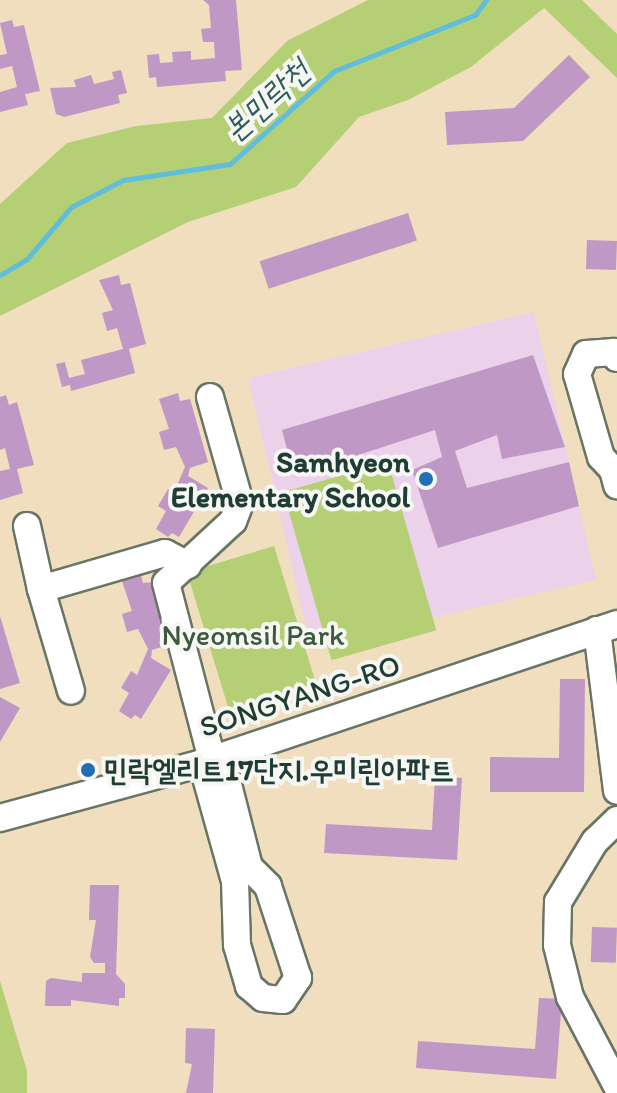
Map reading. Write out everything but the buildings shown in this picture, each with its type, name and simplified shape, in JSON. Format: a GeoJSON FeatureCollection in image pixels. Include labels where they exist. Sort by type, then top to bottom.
{"type":"FeatureCollection","features":[{"type":"Feature","properties":{"kind":"street"},"geometry":{"type":"LineString","coordinates":[[617,358],[614,352],[586,354],[577,374],[601,457],[613,470],[617,485]]}},
{"type":"Feature","properties":{"kind":"street"},"geometry":{"type":"LineString","coordinates":[[210,397],[240,503],[233,521],[166,583],[212,759],[235,881],[237,945],[249,986],[263,998],[283,1000],[298,978],[268,886],[249,867],[212,759]]}},
{"type":"Feature","properties":{"kind":"street"},"geometry":{"type":"LineString","coordinates":[[27,526],[41,589],[71,691]]}},
{"type":"Feature","properties":{"kind":"street"},"geometry":{"type":"LineString","coordinates":[[41,589],[165,553],[188,565]]}},
{"type":"Feature","properties":{"kind":"street"},"geometry":{"type":"LineString","coordinates":[[607,627],[617,791]]}},
{"type":"Feature","properties":{"kind":"street","name":"SONGYANG-RO"},"geometry":{"type":"LineString","coordinates":[[0,818],[212,759],[607,627]]}},
{"type":"Feature","properties":{"kind":"street"},"geometry":{"type":"LineString","coordinates":[[617,820],[595,841],[558,902],[557,945],[570,997],[617,1086]]}},
{"type":"Feature","properties":{"kind":"shaded area","name":"Samhyeon Elementary School"},"geometry":{"type":"Polygon","coordinates":[[[534,312],[596,580],[310,646],[249,378],[534,312]]]}},
{"type":"Feature","properties":{"kind":"green space"},"geometry":{"type":"Polygon","coordinates":[[[368,0],[582,0],[617,34],[617,78],[544,8],[471,67],[408,100],[359,117],[296,187],[188,222],[0,316],[0,204],[67,143],[136,126],[212,118],[287,41],[368,0]]]}},
{"type":"Feature","properties":{"kind":"green space"},"geometry":{"type":"Polygon","coordinates":[[[388,462],[436,630],[331,660],[283,492],[388,462]]]}},
{"type":"Feature","properties":{"kind":"green space","name":"Nyeomsil Park"},"geometry":{"type":"Polygon","coordinates":[[[274,546],[316,684],[229,710],[187,573],[274,546]]]}},
{"type":"Feature","properties":{"kind":"green space"},"geometry":{"type":"Polygon","coordinates":[[[0,981],[27,1071],[27,1093],[0,1093],[0,981]]]}},
{"type":"Feature","properties":{"kind":"waterway","name":"본민락천"},"geometry":{"type":"LineString","coordinates":[[0,275],[27,259],[71,207],[123,180],[230,164],[334,71],[475,15],[486,0]]}},
{"type":"Feature","properties":{"kind":"place","name":"Samhyeon Elementary School"},"geometry":{"type":"Point","coordinates":[426,479]}},
{"type":"Feature","properties":{"kind":"place","name":"민락엘리트17단지.우미린아파트"},"geometry":{"type":"Point","coordinates":[88,770]}}]}
